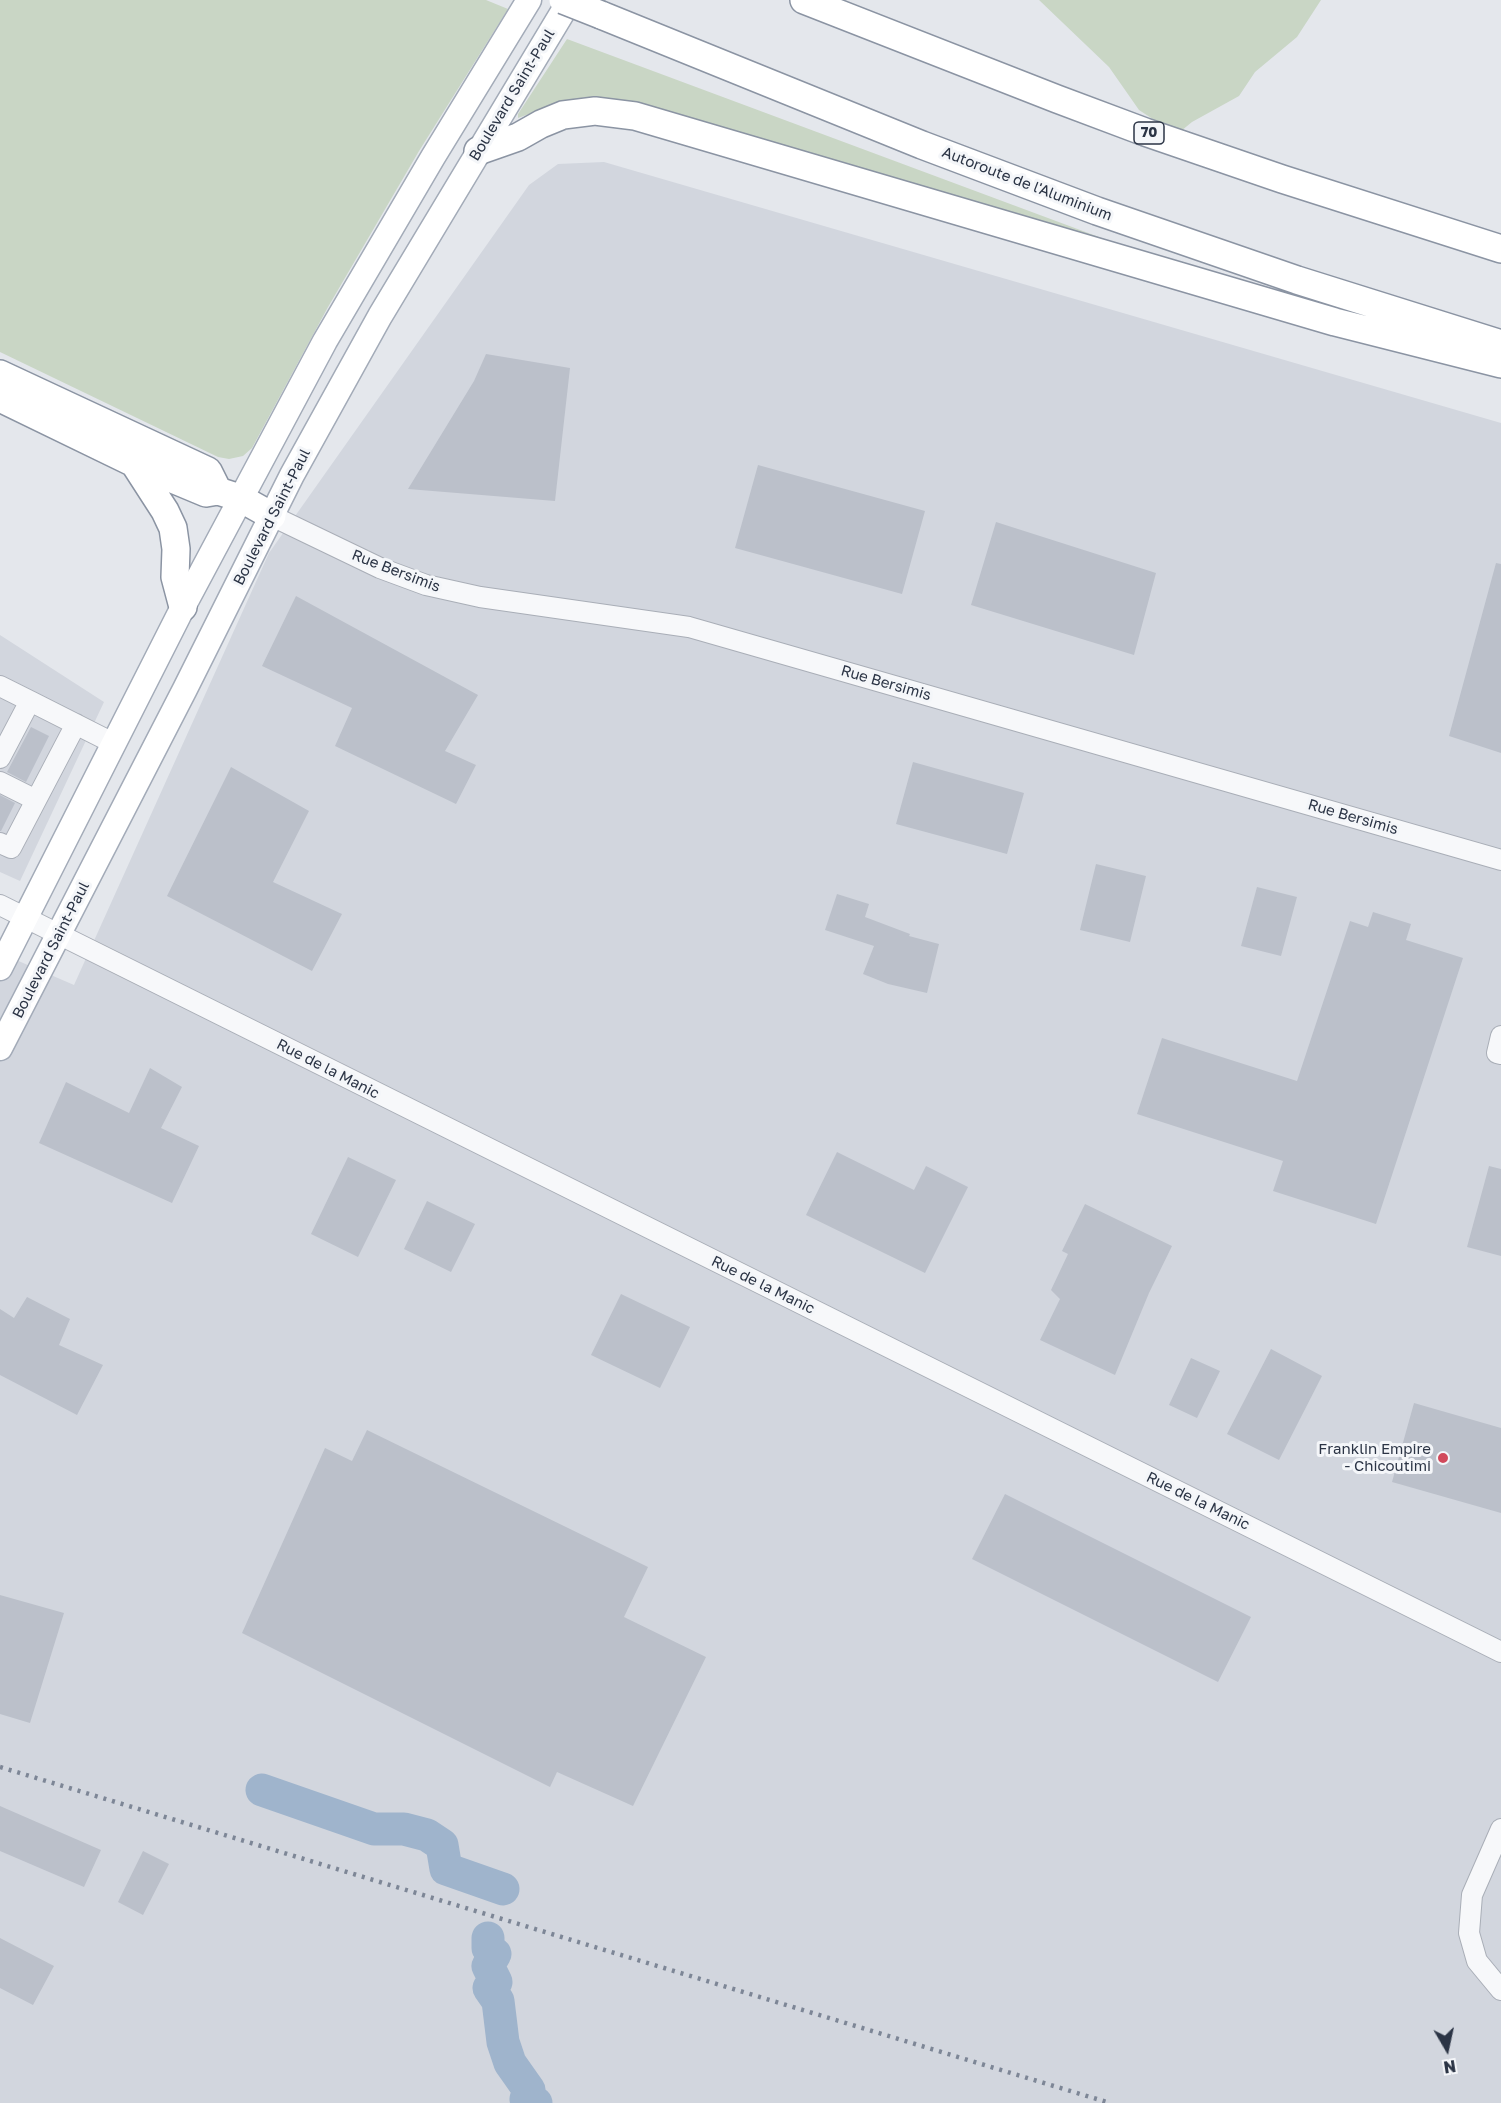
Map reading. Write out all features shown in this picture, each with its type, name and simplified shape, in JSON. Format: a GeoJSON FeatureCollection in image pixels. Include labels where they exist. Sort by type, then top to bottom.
{"type":"FeatureCollection","features":[{"type":"Feature","properties":{"kind":"highway","name":"Autoroute de l'Aluminium"},"geometry":{"type":"LineString","coordinates":[[563,0],[950,155],[1097,211],[1297,280],[1501,344]]}},
{"type":"Feature","properties":{"kind":"highway","name":"70"},"geometry":{"type":"LineString","coordinates":[[804,0],[1136,129],[1282,179],[1501,249]]}},
{"type":"Feature","properties":{"kind":"highway"},"geometry":{"type":"LineString","coordinates":[[478,151],[518,137],[540,124],[563,115],[595,111],[635,116],[1335,322],[1501,364]]}},
{"type":"Feature","properties":{"kind":"highway"},"geometry":{"type":"LineString","coordinates":[[0,374],[208,471],[229,495]]}},
{"type":"Feature","properties":{"kind":"highway"},"geometry":{"type":"LineString","coordinates":[[0,398],[134,463],[206,493],[229,495],[272,516]]}},
{"type":"Feature","properties":{"kind":"highway"},"geometry":{"type":"LineString","coordinates":[[134,463],[165,511],[172,528],[176,549],[175,577],[183,607]]}},
{"type":"Feature","properties":{"kind":"main road"},"geometry":{"type":"LineString","coordinates":[[0,968],[183,607],[229,495],[529,0]]}},
{"type":"Feature","properties":{"kind":"main road","name":"Boulevard Saint-Paul"},"geometry":{"type":"LineString","coordinates":[[0,1048],[292,475],[360,350],[570,0]]}},
{"type":"Feature","properties":{"kind":"street","name":"Rue Bersimis"},"geometry":{"type":"LineString","coordinates":[[272,516],[380,568],[426,585],[480,597],[689,627],[1501,860]]}},
{"type":"Feature","properties":{"kind":"street"},"geometry":{"type":"LineString","coordinates":[[0,686],[115,744]]}},
{"type":"Feature","properties":{"kind":"street"},"geometry":{"type":"LineString","coordinates":[[0,758],[30,701]]}},
{"type":"Feature","properties":{"kind":"street"},"geometry":{"type":"LineString","coordinates":[[0,843],[10,848],[76,724]]}},
{"type":"Feature","properties":{"kind":"street"},"geometry":{"type":"LineString","coordinates":[[0,782],[36,800]]}},
{"type":"Feature","properties":{"kind":"street","name":"Rue de la Manic"},"geometry":{"type":"LineString","coordinates":[[0,905],[1501,1652]]}},
{"type":"Feature","properties":{"kind":"street"},"geometry":{"type":"LineString","coordinates":[[1501,1036],[1497,1053],[1501,1054]]}},
{"type":"Feature","properties":{"kind":"street"},"geometry":{"type":"LineString","coordinates":[[1501,1829],[1472,1895],[1468,1933],[1477,1962],[1501,1989]]}},
{"type":"Feature","properties":{"kind":"shaded area"},"geometry":{"type":"Polygon","coordinates":[[[604,162],[1501,423],[1501,2103],[0,2103],[0,953],[74,985],[269,553],[529,185],[558,164],[604,162]]]}},
{"type":"Feature","properties":{"kind":"shaded area"},"geometry":{"type":"Polygon","coordinates":[[[0,635],[104,702],[20,881],[0,872],[0,635]]]}},
{"type":"Feature","properties":{"kind":"green space"},"geometry":{"type":"Polygon","coordinates":[[[0,0],[486,0],[508,9],[419,151],[328,307],[252,448],[243,456],[229,459],[218,457],[0,352],[0,0]]]}},
{"type":"Feature","properties":{"kind":"green space"},"geometry":{"type":"Polygon","coordinates":[[[1039,0],[1321,0],[1297,37],[1255,72],[1239,96],[1192,122],[1181,131],[1165,127],[1139,110],[1109,67],[1039,0]]]}},
{"type":"Feature","properties":{"kind":"green space"},"geometry":{"type":"Polygon","coordinates":[[[567,39],[1193,272],[614,100],[586,97],[559,103],[518,118],[518,114],[567,39]]]}},
{"type":"Feature","properties":{"kind":"building"},"geometry":{"type":"Polygon","coordinates":[[[486,354],[570,368],[555,501],[408,489],[474,381],[486,354]]]}},
{"type":"Feature","properties":{"kind":"building"},"geometry":{"type":"Polygon","coordinates":[[[758,465],[925,511],[902,594],[735,548],[758,465]]]}},
{"type":"Feature","properties":{"kind":"building"},"geometry":{"type":"Polygon","coordinates":[[[996,522],[1156,573],[1134,655],[971,605],[996,522]]]}},
{"type":"Feature","properties":{"kind":"building"},"geometry":{"type":"Polygon","coordinates":[[[1496,563],[1501,564],[1501,753],[1449,736],[1496,563]]]}},
{"type":"Feature","properties":{"kind":"building"},"geometry":{"type":"Polygon","coordinates":[[[296,596],[478,695],[445,751],[476,765],[456,804],[335,746],[352,708],[262,666],[296,596]]]}},
{"type":"Feature","properties":{"kind":"building"},"geometry":{"type":"Polygon","coordinates":[[[31,727],[49,736],[26,782],[7,772],[31,727]]]}},
{"type":"Feature","properties":{"kind":"building"},"geometry":{"type":"Polygon","coordinates":[[[913,762],[1024,793],[1007,854],[896,824],[913,762]]]}},
{"type":"Feature","properties":{"kind":"building"},"geometry":{"type":"Polygon","coordinates":[[[231,767],[309,811],[273,882],[342,914],[312,971],[167,896],[231,767]]]}},
{"type":"Feature","properties":{"kind":"building"},"geometry":{"type":"Polygon","coordinates":[[[0,795],[15,803],[1,831],[0,831],[0,795]]]}},
{"type":"Feature","properties":{"kind":"building"},"geometry":{"type":"Polygon","coordinates":[[[1096,864],[1146,876],[1130,942],[1080,930],[1096,864]]]}},
{"type":"Feature","properties":{"kind":"building"},"geometry":{"type":"Polygon","coordinates":[[[1257,887],[1297,897],[1281,956],[1241,946],[1257,887]]]}},
{"type":"Feature","properties":{"kind":"building"},"geometry":{"type":"Polygon","coordinates":[[[837,894],[869,904],[865,917],[910,934],[909,936],[939,944],[927,993],[888,984],[863,974],[874,946],[825,930],[837,894]]]}},
{"type":"Feature","properties":{"kind":"building"},"geometry":{"type":"Polygon","coordinates":[[[1373,912],[1411,924],[1406,940],[1463,958],[1376,1224],[1273,1191],[1283,1161],[1137,1114],[1162,1038],[1297,1081],[1350,921],[1368,927],[1373,912]]]}},
{"type":"Feature","properties":{"kind":"building"},"geometry":{"type":"Polygon","coordinates":[[[150,1068],[182,1087],[161,1128],[199,1146],[172,1203],[39,1143],[66,1082],[129,1113],[150,1068]]]}},
{"type":"Feature","properties":{"kind":"building"},"geometry":{"type":"Polygon","coordinates":[[[837,1152],[914,1190],[926,1166],[968,1187],[925,1273],[806,1215],[837,1152]]]}},
{"type":"Feature","properties":{"kind":"building"},"geometry":{"type":"Polygon","coordinates":[[[348,1157],[396,1180],[358,1257],[311,1234],[348,1157]]]}},
{"type":"Feature","properties":{"kind":"building"},"geometry":{"type":"Polygon","coordinates":[[[1489,1166],[1501,1169],[1501,1256],[1467,1247],[1489,1166]]]}},
{"type":"Feature","properties":{"kind":"building"},"geometry":{"type":"Polygon","coordinates":[[[427,1201],[475,1224],[451,1272],[404,1249],[427,1201]]]}},
{"type":"Feature","properties":{"kind":"building"},"geometry":{"type":"Polygon","coordinates":[[[1085,1204],[1172,1246],[1149,1293],[1115,1375],[1040,1340],[1060,1299],[1051,1290],[1068,1254],[1062,1251],[1085,1204]]]}},
{"type":"Feature","properties":{"kind":"building"},"geometry":{"type":"Polygon","coordinates":[[[621,1294],[690,1327],[660,1388],[591,1355],[621,1294]]]}},
{"type":"Feature","properties":{"kind":"building"},"geometry":{"type":"Polygon","coordinates":[[[27,1297],[70,1319],[59,1345],[103,1365],[77,1415],[0,1375],[0,1309],[14,1318],[27,1297]]]}},
{"type":"Feature","properties":{"kind":"building"},"geometry":{"type":"Polygon","coordinates":[[[1271,1349],[1322,1376],[1279,1460],[1227,1434],[1271,1349]]]}},
{"type":"Feature","properties":{"kind":"building"},"geometry":{"type":"Polygon","coordinates":[[[1191,1358],[1220,1371],[1197,1418],[1169,1405],[1191,1358]]]}},
{"type":"Feature","properties":{"kind":"building"},"geometry":{"type":"Polygon","coordinates":[[[1414,1403],[1501,1428],[1501,1513],[1392,1482],[1414,1403]]]}},
{"type":"Feature","properties":{"kind":"building"},"geometry":{"type":"Polygon","coordinates":[[[367,1430],[648,1567],[624,1617],[706,1657],[633,1806],[557,1772],[550,1787],[242,1633],[325,1448],[352,1461],[367,1430]]]}},
{"type":"Feature","properties":{"kind":"building"},"geometry":{"type":"Polygon","coordinates":[[[1005,1494],[1251,1617],[1218,1682],[972,1559],[1005,1494]]]}},
{"type":"Feature","properties":{"kind":"building"},"geometry":{"type":"Polygon","coordinates":[[[0,1595],[64,1613],[30,1723],[0,1714],[0,1595]]]}},
{"type":"Feature","properties":{"kind":"building"},"geometry":{"type":"Polygon","coordinates":[[[0,1806],[101,1850],[84,1887],[0,1851],[0,1806]]]}},
{"type":"Feature","properties":{"kind":"building"},"geometry":{"type":"Polygon","coordinates":[[[143,1851],[169,1864],[143,1915],[118,1902],[143,1851]]]}},
{"type":"Feature","properties":{"kind":"building"},"geometry":{"type":"Polygon","coordinates":[[[0,1938],[54,1966],[33,2005],[0,1988],[0,1938]]]}},
{"type":"Feature","properties":{"kind":"waterway"},"geometry":{"type":"LineString","coordinates":[[262,1790],[374,1829],[404,1829],[427,1835],[442,1845],[446,1869],[503,1889]]}},
{"type":"Feature","properties":{"kind":"waterway"},"geometry":{"type":"LineString","coordinates":[[488,1938],[488,1948],[495,1954],[488,1966],[496,1982],[489,1988],[498,2001],[503,2042],[510,2063],[529,2090],[526,2099],[536,2103]]}},
{"type":"Feature","properties":{"kind":"railway"},"geometry":{"type":"LineString","coordinates":[[0,1767],[1110,2103]]}},
{"type":"Feature","properties":{"kind":"place","name":"Franklin Empire - Chicoutimi"},"geometry":{"type":"Point","coordinates":[1443,1458]}}]}
